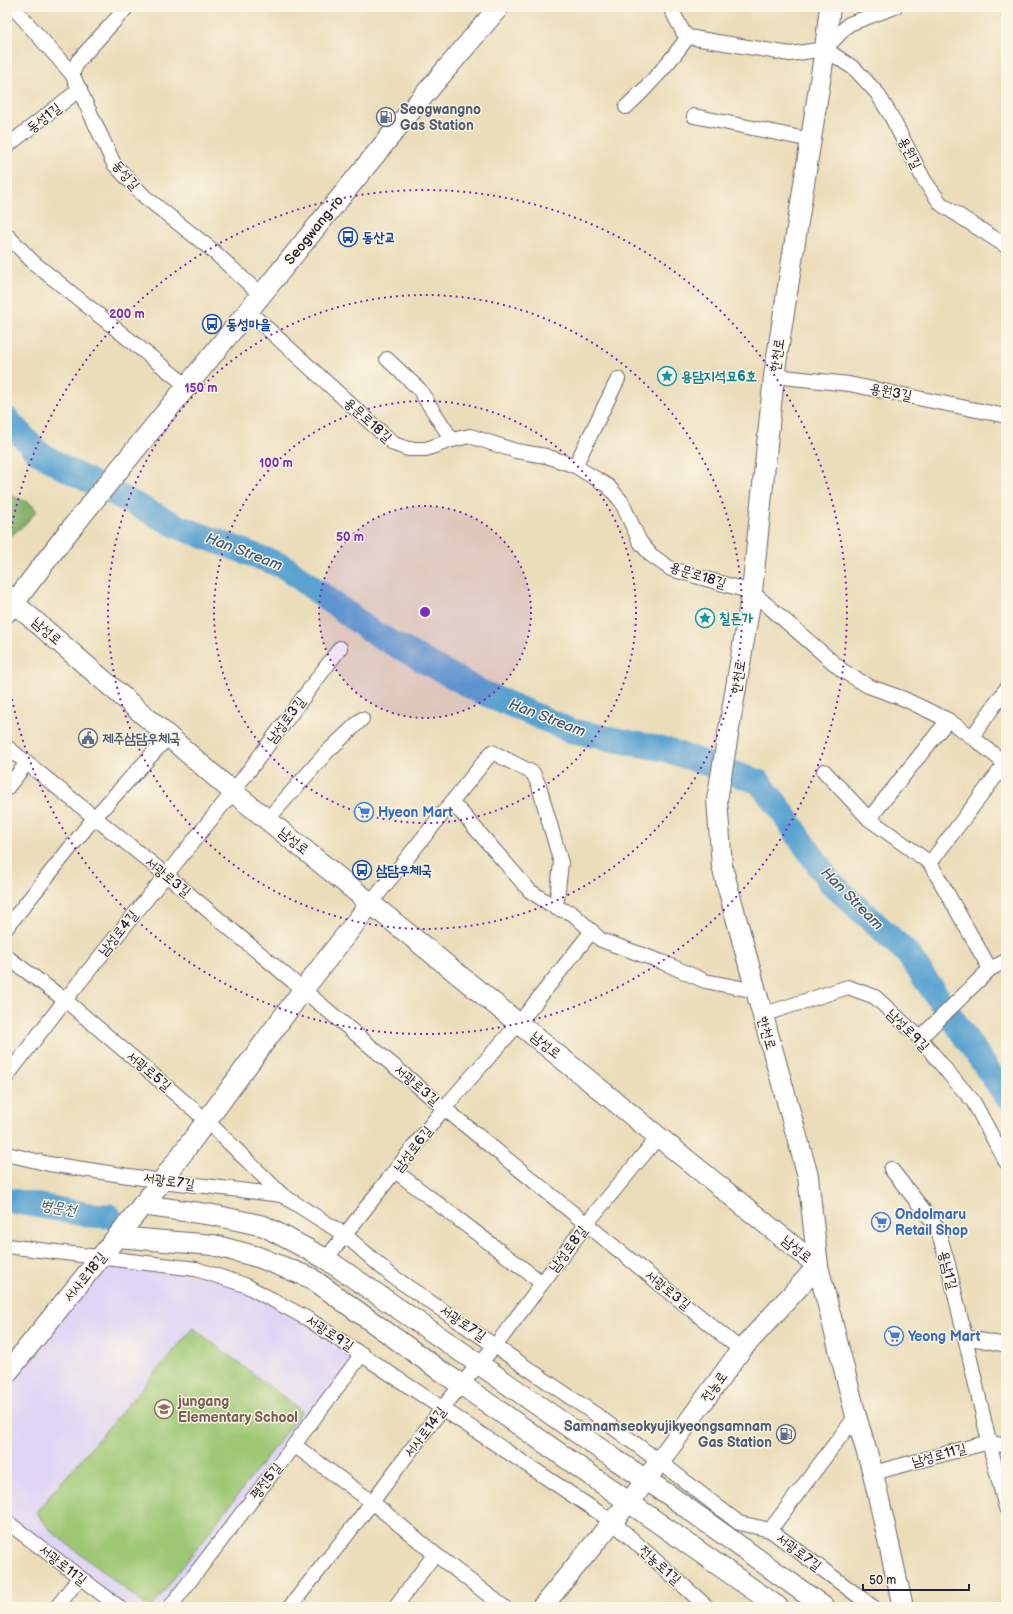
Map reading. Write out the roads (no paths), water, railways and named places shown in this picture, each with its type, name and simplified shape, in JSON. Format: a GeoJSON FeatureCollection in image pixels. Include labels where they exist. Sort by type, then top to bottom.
{"type":"FeatureCollection","features":[{"type":"Feature","properties":{"kind":"street","name":"동성길"},"geometry":{"type":"LineString","coordinates":[[13,7],[72,74],[114,164],[145,197],[211,250],[261,295]]}},
{"type":"Feature","properties":{"kind":"street"},"geometry":{"type":"LineString","coordinates":[[72,74],[78,61],[127,7]]}},
{"type":"Feature","properties":{"kind":"street","name":"Seogwang-ro"},"geometry":{"type":"LineString","coordinates":[[9,603],[409,113],[499,7]]}},
{"type":"Feature","properties":{"kind":"street"},"geometry":{"type":"LineString","coordinates":[[670,7],[683,32],[688,36],[790,54],[825,49],[849,24],[895,7]]}},
{"type":"Feature","properties":{"kind":"street","name":"한천로"},"geometry":{"type":"LineString","coordinates":[[818,1266],[808,1176],[762,1015],[722,866],[717,800],[752,592],[774,376],[825,49],[830,7]]}},
{"type":"Feature","properties":{"kind":"street"},"geometry":{"type":"LineString","coordinates":[[626,107],[647,87],[675,56],[688,36]]}},
{"type":"Feature","properties":{"kind":"street","name":"용원길"},"geometry":{"type":"LineString","coordinates":[[825,49],[855,69],[877,93],[891,116],[924,180],[942,204],[1006,246]]}},
{"type":"Feature","properties":{"kind":"street","name":"동성1길"},"geometry":{"type":"LineString","coordinates":[[7,146],[80,89]]}},
{"type":"Feature","properties":{"kind":"street"},"geometry":{"type":"LineString","coordinates":[[694,116],[811,140]]}},
{"type":"Feature","properties":{"kind":"street"},"geometry":{"type":"LineString","coordinates":[[7,235],[34,263],[187,386]]}},
{"type":"Feature","properties":{"kind":"street","name":"용문로18길"},"geometry":{"type":"LineString","coordinates":[[248,311],[394,444],[408,449],[426,449],[452,440],[470,436],[516,451],[546,456],[575,466],[608,486],[621,501],[640,542],[651,555],[671,569],[752,592],[842,671],[868,686],[902,698],[948,720],[1006,764]]}},
{"type":"Feature","properties":{"kind":"street"},"geometry":{"type":"LineString","coordinates":[[387,359],[420,389],[452,440]]}},
{"type":"Feature","properties":{"kind":"street","name":"용원3길"},"geometry":{"type":"LineString","coordinates":[[774,376],[849,384],[1006,416]]}},
{"type":"Feature","properties":{"kind":"street"},"geometry":{"type":"LineString","coordinates":[[575,466],[618,379]]}},
{"type":"Feature","properties":{"kind":"street","name":"남성로"},"geometry":{"type":"LineString","coordinates":[[9,603],[267,820],[818,1266],[856,1416],[873,1473],[903,1607]]}},
{"type":"Feature","properties":{"kind":"street","name":"남성로3길"},"geometry":{"type":"LineString","coordinates":[[233,792],[340,648]]}},
{"type":"Feature","properties":{"kind":"street"},"geometry":{"type":"LineString","coordinates":[[972,737],[1006,689]]}},
{"type":"Feature","properties":{"kind":"street"},"geometry":{"type":"LineString","coordinates":[[267,820],[326,753],[362,719]]}},
{"type":"Feature","properties":{"kind":"street"},"geometry":{"type":"LineString","coordinates":[[869,818],[948,720]]}},
{"type":"Feature","properties":{"kind":"street"},"geometry":{"type":"LineString","coordinates":[[7,927],[94,818],[168,736]]}},
{"type":"Feature","properties":{"kind":"street","name":"서광로3길"},"geometry":{"type":"LineString","coordinates":[[7,747],[165,874],[444,1108],[741,1350]]}},
{"type":"Feature","properties":{"kind":"street"},"geometry":{"type":"LineString","coordinates":[[162,1181],[303,990],[492,752],[532,773],[540,786],[561,863],[556,908]]}},
{"type":"Feature","properties":{"kind":"street"},"geometry":{"type":"LineString","coordinates":[[7,788],[27,763]]}},
{"type":"Feature","properties":{"kind":"street"},"geometry":{"type":"LineString","coordinates":[[930,863],[1006,764]]}},
{"type":"Feature","properties":{"kind":"street"},"geometry":{"type":"LineString","coordinates":[[824,771],[869,818],[930,863],[990,969]]}},
{"type":"Feature","properties":{"kind":"street","name":"남성로4길"},"geometry":{"type":"LineString","coordinates":[[7,1076],[165,874],[233,792]]}},
{"type":"Feature","properties":{"kind":"street"},"geometry":{"type":"LineString","coordinates":[[451,804],[461,812],[530,891],[556,908],[572,913],[601,940],[662,962],[705,981],[756,992]]}},
{"type":"Feature","properties":{"kind":"street","name":"남성로6길"},"geometry":{"type":"LineString","coordinates":[[326,1259],[444,1108],[519,1023],[592,931]]}},
{"type":"Feature","properties":{"kind":"street","name":"서광로5길"},"geometry":{"type":"LineString","coordinates":[[7,957],[65,1000],[206,1120],[282,1195]]}},
{"type":"Feature","properties":{"kind":"street"},"geometry":{"type":"LineString","coordinates":[[920,1038],[990,969],[1006,961]]}},
{"type":"Feature","properties":{"kind":"street","name":"남성로9길"},"geometry":{"type":"LineString","coordinates":[[762,1015],[848,987],[875,997],[920,1038],[973,1101],[1006,1162]]}},
{"type":"Feature","properties":{"kind":"street","name":"남성로8길"},"geometry":{"type":"LineString","coordinates":[[479,1364],[496,1345],[587,1223],[659,1136]]}},
{"type":"Feature","properties":{"kind":"street","name":"서광로7길"},"geometry":{"type":"LineString","coordinates":[[7,1154],[49,1164],[162,1181],[282,1195],[345,1235],[392,1276],[496,1345],[660,1462],[739,1522],[770,1530],[873,1607]]}},
{"type":"Feature","properties":{"kind":"street","name":"용남1길"},"geometry":{"type":"LineString","coordinates":[[891,1169],[937,1227],[948,1264],[964,1337],[1006,1508]]}},
{"type":"Feature","properties":{"kind":"street"},"geometry":{"type":"LineString","coordinates":[[395,1172],[542,1283]]}},
{"type":"Feature","properties":{"kind":"street","name":"서사로18길"},"geometry":{"type":"LineString","coordinates":[[7,1373],[162,1181]]}},
{"type":"Feature","properties":{"kind":"street"},"geometry":{"type":"LineString","coordinates":[[142,1205],[213,1215],[264,1226],[326,1259],[669,1495],[824,1607]]}},
{"type":"Feature","properties":{"kind":"street"},"geometry":{"type":"LineString","coordinates":[[118,1237],[213,1245],[258,1257],[311,1278],[442,1372],[778,1607]]}},
{"type":"Feature","properties":{"kind":"street","name":"서광로9길"},"geometry":{"type":"LineString","coordinates":[[7,1246],[196,1269],[245,1285],[308,1318],[613,1522]]}},
{"type":"Feature","properties":{"kind":"street","name":"전농로"},"geometry":{"type":"LineString","coordinates":[[542,1607],[613,1522],[660,1462],[741,1350],[818,1266]]}},
{"type":"Feature","properties":{"kind":"street"},"geometry":{"type":"LineString","coordinates":[[964,1337],[1006,1345]]}},
{"type":"Feature","properties":{"kind":"street","name":"평전5길"},"geometry":{"type":"LineString","coordinates":[[170,1607],[362,1354]]}},
{"type":"Feature","properties":{"kind":"street","name":"서사로14길"},"geometry":{"type":"LineString","coordinates":[[290,1607],[443,1408],[479,1364]]}},
{"type":"Feature","properties":{"kind":"street"},"geometry":{"type":"LineString","coordinates":[[770,1530],[856,1416]]}},
{"type":"Feature","properties":{"kind":"street","name":"남성로11길"},"geometry":{"type":"LineString","coordinates":[[873,1473],[989,1442],[1006,1446]]}},
{"type":"Feature","properties":{"kind":"street"},"geometry":{"type":"LineString","coordinates":[[294,1445],[372,1502],[435,1554],[504,1607]]}},
{"type":"Feature","properties":{"kind":"street","name":"서광로11길"},"geometry":{"type":"LineString","coordinates":[[7,1522],[119,1607]]}},
{"type":"Feature","properties":{"kind":"street","name":"전농로1길"},"geometry":{"type":"LineString","coordinates":[[613,1522],[707,1607]]}},
{"type":"Feature","properties":{"kind":"street"},"geometry":{"type":"LineString","coordinates":[[395,1607],[435,1554]]}},
{"type":"Feature","properties":{"kind":"street"},"geometry":{"type":"LineString","coordinates":[[57,1607],[79,1578]]}},
{"type":"Feature","properties":{"kind":"waterway","name":"Han Stream"},"geometry":{"type":"LineString","coordinates":[[7,419],[36,451],[64,468],[179,527],[285,567],[372,632],[479,691],[572,731],[667,750],[759,782],[779,807],[829,881],[907,953],[1006,1096]]}},
{"type":"Feature","properties":{"kind":"waterway","name":"병문천"},"geometry":{"type":"LineString","coordinates":[[7,1200],[89,1215],[109,1216]]}},
{"type":"Feature","properties":{"kind":"place","name":"Seogwangno Gas Station"},"geometry":{"type":"Point","coordinates":[386,117]}},
{"type":"Feature","properties":{"kind":"place","name":"동산교"},"geometry":{"type":"Point","coordinates":[348,237]}},
{"type":"Feature","properties":{"kind":"place","name":"동성마을"},"geometry":{"type":"Point","coordinates":[212,324]}},
{"type":"Feature","properties":{"kind":"place","name":"용담지석묘6호"},"geometry":{"type":"Point","coordinates":[667,376]}},
{"type":"Feature","properties":{"kind":"place","name":"칠돈가"},"geometry":{"type":"Point","coordinates":[705,618]}},
{"type":"Feature","properties":{"kind":"place","name":"제주삼담우체국"},"geometry":{"type":"Point","coordinates":[88,738]}},
{"type":"Feature","properties":{"kind":"place","name":"Hyeon Mart"},"geometry":{"type":"Point","coordinates":[364,812]}},
{"type":"Feature","properties":{"kind":"place","name":"삼담우체국"},"geometry":{"type":"Point","coordinates":[362,870]}},
{"type":"Feature","properties":{"kind":"place","name":"Ondolmaru Retail Shop"},"geometry":{"type":"Point","coordinates":[881,1222]}},
{"type":"Feature","properties":{"kind":"place","name":"Yeong Mart"},"geometry":{"type":"Point","coordinates":[894,1336]}},
{"type":"Feature","properties":{"kind":"place","name":"jungang Elementary School"},"geometry":{"type":"Point","coordinates":[164,1409]}},
{"type":"Feature","properties":{"kind":"place","name":"Samnamseokyujikyeongsamnam Gas Station"},"geometry":{"type":"Point","coordinates":[786,1434]}}]}
